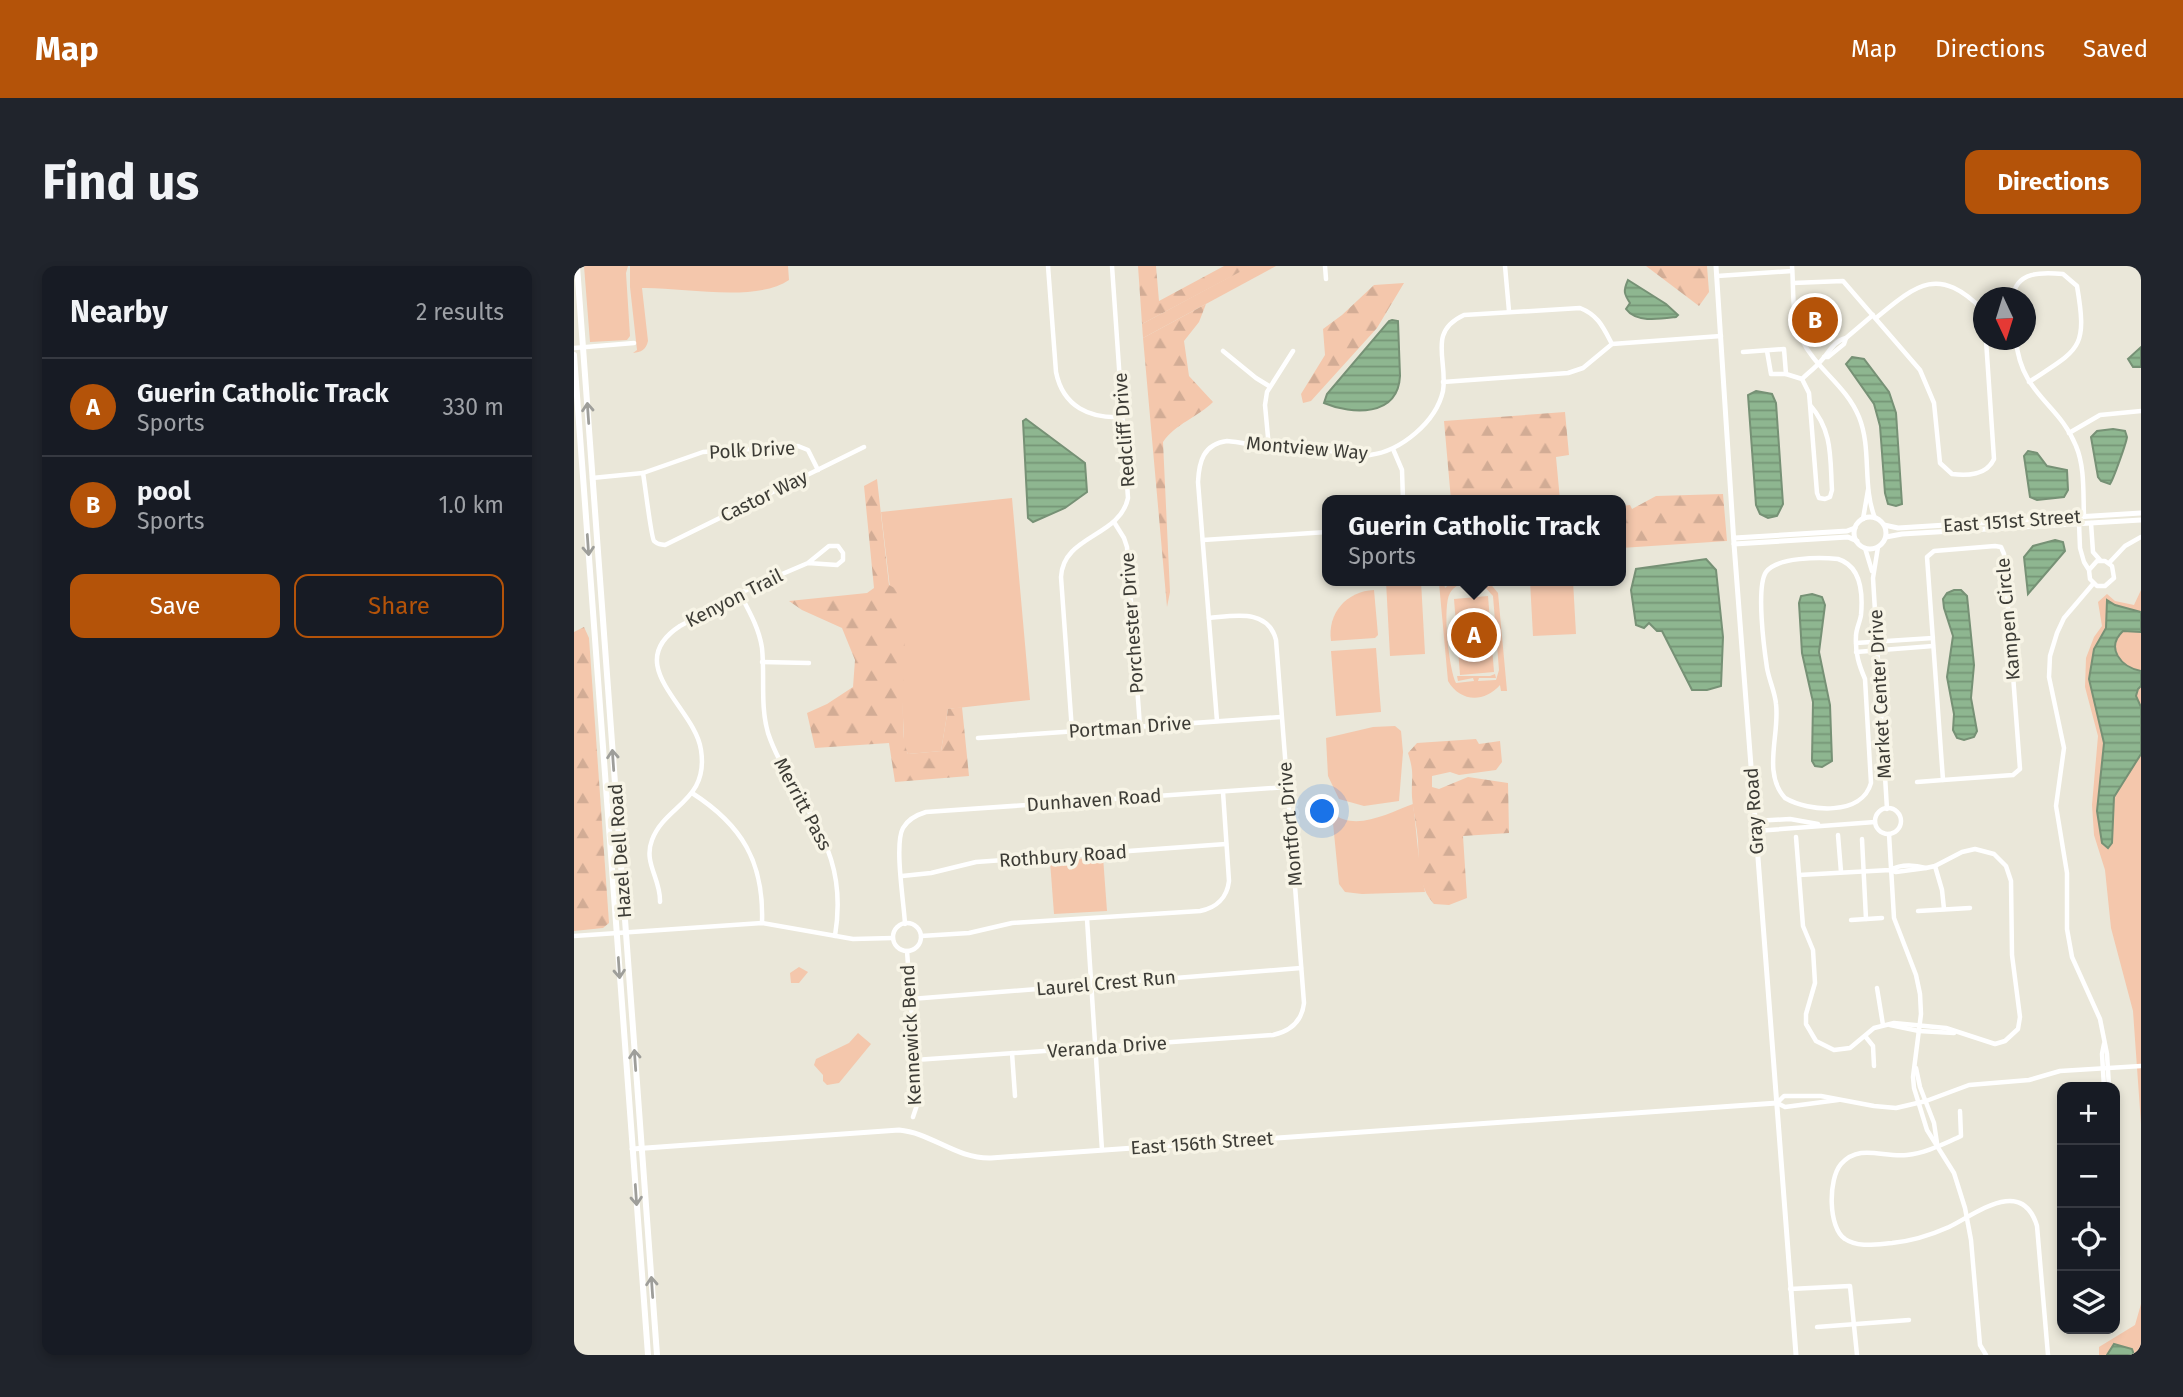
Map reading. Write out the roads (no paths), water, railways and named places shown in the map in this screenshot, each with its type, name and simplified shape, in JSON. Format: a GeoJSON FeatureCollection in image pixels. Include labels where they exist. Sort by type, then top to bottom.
{"type":"FeatureCollection","features":[{"type":"Feature","properties":{"kind":"main road","name":"Hazel Dell Road"},"geometry":{"type":"LineString","coordinates":[[577,266],[621,933],[632,1149],[648,1355]]}},
{"type":"Feature","properties":{"kind":"main road","name":"Hazel Dell Road"},"geometry":{"type":"LineString","coordinates":[[574,355],[621,933],[642,1148],[657,1355]]}},
{"type":"Feature","properties":{"kind":"street"},"geometry":{"type":"LineString","coordinates":[[1048,266],[1056,372],[1060,386],[1070,401],[1086,413],[1100,417],[1123,417]]}},
{"type":"Feature","properties":{"kind":"street","name":"Redcliff Drive"},"geometry":{"type":"LineString","coordinates":[[1112,266],[1128,498],[1124,510],[1114,522]]}},
{"type":"Feature","properties":{"kind":"street"},"geometry":{"type":"LineString","coordinates":[[1325,266],[1326,279]]}},
{"type":"Feature","properties":{"kind":"street"},"geometry":{"type":"LineString","coordinates":[[1505,266],[1509,311]]}},
{"type":"Feature","properties":{"kind":"street","name":"Gray Road"},"geometry":{"type":"LineString","coordinates":[[1716,266],[1734,541],[1796,1355]]}},
{"type":"Feature","properties":{"kind":"street"},"geometry":{"type":"LineString","coordinates":[[1717,276],[1792,269],[1799,334],[1805,347],[1843,388],[1860,419],[1868,486],[1875,518],[1884,525],[1886,537],[1878,547],[1865,548],[1847,537],[1734,541]]}},
{"type":"Feature","properties":{"kind":"street"},"geometry":{"type":"LineString","coordinates":[[2015,287],[2027,275],[2044,274],[2063,274],[2077,286],[2080,338],[2071,354],[2029,382]]}},
{"type":"Feature","properties":{"kind":"street"},"geometry":{"type":"LineString","coordinates":[[1802,379],[1824,357],[1836,351],[1846,338],[1916,283],[1928,278],[1951,281],[1973,299]]}},
{"type":"Feature","properties":{"kind":"street"},"geometry":{"type":"LineString","coordinates":[[1793,283],[1841,280],[1912,357],[1934,402],[1939,458],[1943,468],[1957,475],[1980,472],[1992,464],[1994,453],[1987,350]]}},
{"type":"Feature","properties":{"kind":"street","name":"Montview Way"},"geometry":{"type":"LineString","coordinates":[[1217,722],[1198,482],[1199,465],[1204,454],[1213,445],[1227,441],[1269,447],[1307,446],[1359,456],[1393,449],[1411,438],[1425,424],[1442,393],[1444,382],[1441,343],[1448,326],[1464,315],[1580,308],[1599,320],[1612,344]]}},
{"type":"Feature","properties":{"kind":"street"},"geometry":{"type":"LineString","coordinates":[[1444,382],[1568,373],[1583,368],[1612,344],[1721,336]]}},
{"type":"Feature","properties":{"kind":"street"},"geometry":{"type":"LineString","coordinates":[[574,348],[634,343]]}},
{"type":"Feature","properties":{"kind":"street"},"geometry":{"type":"LineString","coordinates":[[1743,352],[1784,349],[1786,374]]}},
{"type":"Feature","properties":{"kind":"street"},"geometry":{"type":"LineString","coordinates":[[2017,350],[2020,367],[2070,433],[2081,460],[2084,516]]}},
{"type":"Feature","properties":{"kind":"street"},"geometry":{"type":"LineString","coordinates":[[1223,351],[1269,386]]}},
{"type":"Feature","properties":{"kind":"street"},"geometry":{"type":"LineString","coordinates":[[1269,447],[1265,398],[1269,386],[1293,351]]}},
{"type":"Feature","properties":{"kind":"street"},"geometry":{"type":"LineString","coordinates":[[1767,351],[1770,374],[1786,374],[1802,379],[1809,393],[1817,493],[1819,498],[1825,499],[1830,497],[1832,490],[1829,443],[1823,421],[1810,405]]}},
{"type":"Feature","properties":{"kind":"street"},"geometry":{"type":"LineString","coordinates":[[2070,433],[2100,415],[2141,411]]}},
{"type":"Feature","properties":{"kind":"street","name":"Polk Drive"},"geometry":{"type":"LineString","coordinates":[[592,478],[643,473],[703,452],[798,446],[808,450],[818,470]]}},
{"type":"Feature","properties":{"kind":"street","name":"Castor Way"},"geometry":{"type":"LineString","coordinates":[[643,473],[652,536],[657,543],[665,545],[864,447]]}},
{"type":"Feature","properties":{"kind":"street"},"geometry":{"type":"LineString","coordinates":[[1393,449],[1402,470],[1402,495]]}},
{"type":"Feature","properties":{"kind":"street"},"geometry":{"type":"LineString","coordinates":[[1734,541],[1856,528],[1863,519],[1868,486]]}},
{"type":"Feature","properties":{"kind":"street","name":"East 151st Street"},"geometry":{"type":"LineString","coordinates":[[1884,525],[1898,528],[2141,513]]}},
{"type":"Feature","properties":{"kind":"street"},"geometry":{"type":"LineString","coordinates":[[1863,519],[1875,518]]}},
{"type":"Feature","properties":{"kind":"street","name":"East 151st Street"},"geometry":{"type":"LineString","coordinates":[[1886,537],[2141,520]]}},
{"type":"Feature","properties":{"kind":"street"},"geometry":{"type":"LineString","coordinates":[[1072,731],[1062,567],[1072,550],[1114,522]]}},
{"type":"Feature","properties":{"kind":"street","name":"Porchester Drive"},"geometry":{"type":"LineString","coordinates":[[1114,522],[1125,538],[1127,547],[1140,727]]}},
{"type":"Feature","properties":{"kind":"street"},"geometry":{"type":"LineString","coordinates":[[2079,523],[2082,556],[2089,569],[2090,579],[2101,586],[2112,581],[2114,570],[2109,563],[2093,563],[2089,569]]}},
{"type":"Feature","properties":{"kind":"street"},"geometry":{"type":"LineString","coordinates":[[2091,523],[2094,552],[2101,561]]}},
{"type":"Feature","properties":{"kind":"street"},"geometry":{"type":"LineString","coordinates":[[1856,528],[1857,541]]}},
{"type":"Feature","properties":{"kind":"street"},"geometry":{"type":"LineString","coordinates":[[1203,540],[1322,532]]}},
{"type":"Feature","properties":{"kind":"street"},"geometry":{"type":"LineString","coordinates":[[2109,563],[2125,546],[2141,537]]}},
{"type":"Feature","properties":{"kind":"street","name":"Kenyon Trail"},"geometry":{"type":"LineString","coordinates":[[692,793],[702,766],[701,746],[692,724],[661,681],[658,665],[664,641],[674,630],[740,594],[808,563],[829,546],[838,546],[843,553],[843,560],[836,565],[808,563]]}},
{"type":"Feature","properties":{"kind":"street","name":"Market Center Drive"},"geometry":{"type":"LineString","coordinates":[[1873,579],[1878,547]]}},
{"type":"Feature","properties":{"kind":"street","name":"Kampen Circle"},"geometry":{"type":"LineString","coordinates":[[1917,782],[2012,775],[2020,769],[2004,554],[2001,547],[1934,551],[1928,555],[1943,780]]}},
{"type":"Feature","properties":{"kind":"street","name":"Market Center Drive"},"geometry":{"type":"LineString","coordinates":[[1865,548],[1873,579],[1887,808]]}},
{"type":"Feature","properties":{"kind":"street"},"geometry":{"type":"LineString","coordinates":[[1838,559],[1849,564],[1859,580],[1861,612],[1856,643],[1858,664],[1865,679],[1871,783],[1868,792],[1858,802],[1850,805],[1814,807],[1790,801],[1779,790],[1775,775],[1773,748],[1776,707],[1767,667],[1761,585],[1765,574],[1775,564],[1785,561],[1838,559]]}},
{"type":"Feature","properties":{"kind":"street"},"geometry":{"type":"LineString","coordinates":[[2093,583],[2060,626],[2052,648],[2049,672],[2064,748],[2056,811],[2067,873],[2067,929],[2072,957],[2098,1012],[2104,1043],[2107,1082]]}},
{"type":"Feature","properties":{"kind":"street","name":"Merritt Pass"},"geometry":{"type":"LineString","coordinates":[[740,594],[758,632],[763,710],[772,743],[780,764],[822,832],[832,857],[838,895],[835,936]]}},
{"type":"Feature","properties":{"kind":"street","name":"Montfort Drive"},"geometry":{"type":"LineString","coordinates":[[1209,618],[1255,617],[1268,623],[1276,640],[1304,1003],[1301,1017],[1296,1024]]}},
{"type":"Feature","properties":{"kind":"street"},"geometry":{"type":"LineString","coordinates":[[1856,643],[1933,638]]}},
{"type":"Feature","properties":{"kind":"street"},"geometry":{"type":"LineString","coordinates":[[1856,652],[1933,646]]}},
{"type":"Feature","properties":{"kind":"street"},"geometry":{"type":"LineString","coordinates":[[762,662],[809,663]]}},
{"type":"Feature","properties":{"kind":"street","name":"Portman Drive"},"geometry":{"type":"LineString","coordinates":[[978,738],[1281,717]]}},
{"type":"Feature","properties":{"kind":"street","name":"Dunhaven Road"},"geometry":{"type":"LineString","coordinates":[[902,876],[899,840],[905,825],[916,815],[926,812],[1287,787]]}},
{"type":"Feature","properties":{"kind":"street"},"geometry":{"type":"LineString","coordinates":[[920,936],[969,933],[1012,923],[1207,910],[1219,903],[1229,886],[1223,792]]}},
{"type":"Feature","properties":{"kind":"street"},"geometry":{"type":"LineString","coordinates":[[660,902],[659,888],[649,862],[652,839],[659,827],[692,793],[724,816],[745,842],[760,878],[762,923]]}},
{"type":"Feature","properties":{"kind":"street"},"geometry":{"type":"LineString","coordinates":[[1887,808],[1897,812],[1900,821],[1897,830],[1889,834],[1879,831],[1875,822],[1877,814],[1887,808]]}},
{"type":"Feature","properties":{"kind":"street"},"geometry":{"type":"LineString","coordinates":[[1755,821],[1790,819],[1822,825]]}},
{"type":"Feature","properties":{"kind":"street"},"geometry":{"type":"LineString","coordinates":[[1756,831],[1875,822]]}},
{"type":"Feature","properties":{"kind":"street"},"geometry":{"type":"LineString","coordinates":[[1889,834],[1895,924],[1920,988],[1913,1083],[1924,1122],[1954,1173],[1967,1217],[1980,1345],[1986,1355]]}},
{"type":"Feature","properties":{"kind":"street"},"geometry":{"type":"LineString","coordinates":[[1838,835],[1841,873]]}},
{"type":"Feature","properties":{"kind":"street"},"geometry":{"type":"LineString","coordinates":[[1796,838],[1803,926],[1813,950],[1815,983],[1806,1014],[1807,1027],[1819,1044],[1834,1050],[1852,1046],[1874,1028],[1886,1025],[1955,1032],[1995,1044],[2009,1039],[2019,1026],[2020,1013],[2011,949],[2011,881],[2003,862],[1994,854],[1982,850],[1962,852],[1935,866],[1896,872],[1890,870],[1799,875]]}},
{"type":"Feature","properties":{"kind":"street"},"geometry":{"type":"LineString","coordinates":[[1862,839],[1866,919]]}},
{"type":"Feature","properties":{"kind":"street","name":"Rothbury Road"},"geometry":{"type":"LineString","coordinates":[[902,876],[923,875],[976,862],[1227,844]]}},
{"type":"Feature","properties":{"kind":"street"},"geometry":{"type":"LineString","coordinates":[[1935,866],[1943,893],[1944,909]]}},
{"type":"Feature","properties":{"kind":"street"},"geometry":{"type":"LineString","coordinates":[[902,876],[905,923]]}},
{"type":"Feature","properties":{"kind":"street"},"geometry":{"type":"LineString","coordinates":[[1918,911],[1970,908]]}},
{"type":"Feature","properties":{"kind":"street"},"geometry":{"type":"LineString","coordinates":[[1851,920],[1882,918]]}},
{"type":"Feature","properties":{"kind":"street"},"geometry":{"type":"LineString","coordinates":[[1087,919],[1102,1150]]}},
{"type":"Feature","properties":{"kind":"street"},"geometry":{"type":"LineString","coordinates":[[574,936],[762,923],[865,940],[893,938]]}},
{"type":"Feature","properties":{"kind":"street","name":"Kennewick Bend"},"geometry":{"type":"LineString","coordinates":[[905,923],[917,928],[920,936],[917,947],[907,951],[898,949],[893,938],[897,927],[905,923]]}},
{"type":"Feature","properties":{"kind":"street","name":"Kennewick Bend"},"geometry":{"type":"LineString","coordinates":[[907,951],[918,1101],[913,1117]]}},
{"type":"Feature","properties":{"kind":"street","name":"Laurel Crest Run"},"geometry":{"type":"LineString","coordinates":[[911,999],[1301,968]]}},
{"type":"Feature","properties":{"kind":"street"},"geometry":{"type":"LineString","coordinates":[[1877,988],[1886,1025]]}},
{"type":"Feature","properties":{"kind":"street","name":"Veranda Drive"},"geometry":{"type":"LineString","coordinates":[[915,1060],[1273,1035],[1296,1024]]}},
{"type":"Feature","properties":{"kind":"street"},"geometry":{"type":"LineString","coordinates":[[1864,1036],[1873,1046],[1874,1066]]}},
{"type":"Feature","properties":{"kind":"street"},"geometry":{"type":"LineString","coordinates":[[1012,1053],[1015,1096]]}},
{"type":"Feature","properties":{"kind":"street"},"geometry":{"type":"LineString","coordinates":[[1838,1100],[1786,1107],[1777,1102],[1784,1096],[1809,1095],[1888,1108],[1919,1104],[1969,1085],[2029,1080],[2060,1071],[2141,1066]]}},
{"type":"Feature","properties":{"kind":"street"},"geometry":{"type":"LineString","coordinates":[[1915,1067],[1933,1119],[1938,1146]]}},
{"type":"Feature","properties":{"kind":"street","name":"East 156th Street"},"geometry":{"type":"LineString","coordinates":[[632,1149],[893,1130],[919,1134],[957,1152],[980,1158],[1777,1102]]}},
{"type":"Feature","properties":{"kind":"street"},"geometry":{"type":"LineString","coordinates":[[1960,1111],[1961,1136],[1966,1141]]}},
{"type":"Feature","properties":{"kind":"street"},"geometry":{"type":"LineString","coordinates":[[1924,1122],[1933,1119]]}},
{"type":"Feature","properties":{"kind":"street"},"geometry":{"type":"LineString","coordinates":[[1961,1136],[1938,1146],[1902,1155],[1863,1152],[1845,1160],[1838,1168],[1832,1184],[1836,1227],[1845,1239],[1854,1243],[1888,1243],[1934,1233],[1994,1203],[2004,1201],[2021,1204],[2034,1216],[2038,1229],[2048,1355]]}},
{"type":"Feature","properties":{"kind":"street"},"geometry":{"type":"LineString","coordinates":[[1790,1289],[1850,1286],[1857,1355]]}},
{"type":"Feature","properties":{"kind":"street"},"geometry":{"type":"LineString","coordinates":[[1816,1327],[1909,1320]]}},
{"type":"Feature","properties":{"kind":"place","name":"pool"},"geometry":{"type":"Point","coordinates":[1815,320]}},
{"type":"Feature","properties":{"kind":"place","name":"Guerin Catholic Track"},"geometry":{"type":"Point","coordinates":[1474,635]}}]}
